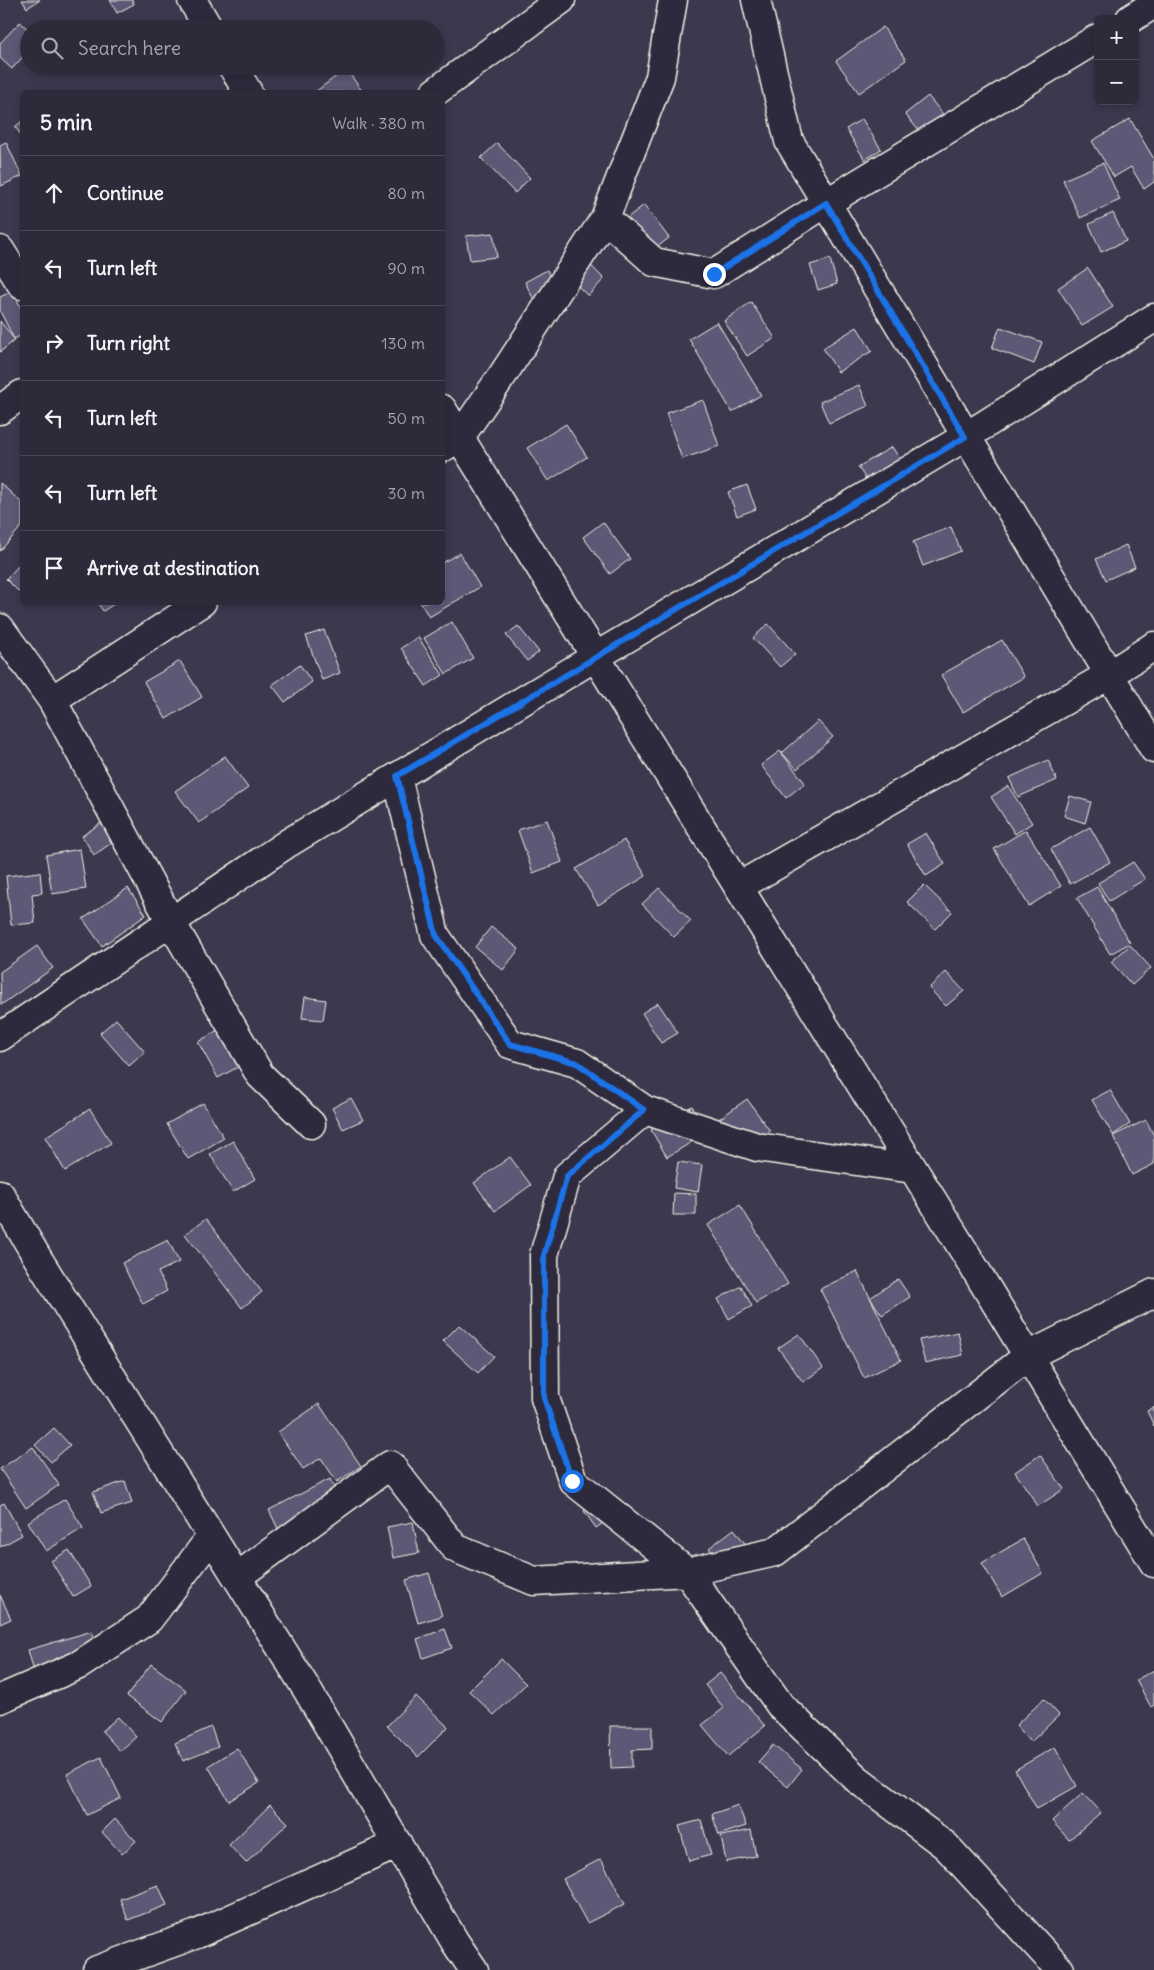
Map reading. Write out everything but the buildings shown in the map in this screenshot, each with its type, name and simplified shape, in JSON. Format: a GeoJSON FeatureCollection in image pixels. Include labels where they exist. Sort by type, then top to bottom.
{"type":"FeatureCollection","features":[{"type":"Feature","properties":{"kind":"street"},"geometry":{"type":"LineString","coordinates":[[192,0],[204,20]]}},
{"type":"Feature","properties":{"kind":"street"},"geometry":{"type":"LineString","coordinates":[[438,90],[561,0]]}},
{"type":"Feature","properties":{"kind":"street"},"geometry":{"type":"LineString","coordinates":[[451,442],[504,373],[605,218],[660,77],[673,0]]}},
{"type":"Feature","properties":{"kind":"street"},"geometry":{"type":"LineString","coordinates":[[756,0],[789,141],[1154,750]]}},
{"type":"Feature","properties":{"kind":"street"},"geometry":{"type":"LineString","coordinates":[[1136,15],[1154,4]]}},
{"type":"Feature","properties":{"kind":"street"},"geometry":{"type":"LineString","coordinates":[[605,218],[654,262],[714,274],[826,203],[1094,40]]}},
{"type":"Feature","properties":{"kind":"street"},"geometry":{"type":"LineString","coordinates":[[238,75],[247,90]]}},
{"type":"Feature","properties":{"kind":"street"},"geometry":{"type":"LineString","coordinates":[[0,250],[20,282]]}},
{"type":"Feature","properties":{"kind":"street"},"geometry":{"type":"LineString","coordinates":[[0,1037],[288,843],[595,657],[965,437],[1154,318]]}},
{"type":"Feature","properties":{"kind":"street"},"geometry":{"type":"LineString","coordinates":[[0,410],[20,395]]}},
{"type":"Feature","properties":{"kind":"street"},"geometry":{"type":"LineString","coordinates":[[445,420],[451,442],[595,657],[913,1169],[1154,1563]]}},
{"type":"Feature","properties":{"kind":"street"},"geometry":{"type":"LineString","coordinates":[[52,700],[197,605]]}},
{"type":"Feature","properties":{"kind":"street"},"geometry":{"type":"LineString","coordinates":[[0,628],[52,700],[171,922],[260,1075],[311,1124]]}},
{"type":"Feature","properties":{"kind":"street"},"geometry":{"type":"LineString","coordinates":[[738,887],[1109,675],[1154,646]]}},
{"type":"Feature","properties":{"kind":"street"},"geometry":{"type":"LineString","coordinates":[[397,776],[436,935],[510,1044],[577,1063],[644,1110],[757,1147],[913,1169]]}},
{"type":"Feature","properties":{"kind":"street"},"geometry":{"type":"LineString","coordinates":[[644,1110],[567,1176],[544,1255],[544,1398],[572,1481],[687,1572],[780,1705],[858,1779],[946,1846],[1060,1970]]}},
{"type":"Feature","properties":{"kind":"street"},"geometry":{"type":"LineString","coordinates":[[0,1194],[306,1688],[455,1942],[474,1970]]}},
{"type":"Feature","properties":{"kind":"street"},"geometry":{"type":"LineString","coordinates":[[237,1577],[390,1466],[455,1548],[534,1581],[687,1572],[775,1552],[1028,1356],[1154,1292]]}},
{"type":"Feature","properties":{"kind":"street"},"geometry":{"type":"LineString","coordinates":[[0,1699],[79,1665],[149,1619],[212,1537]]}},
{"type":"Feature","properties":{"kind":"street"},"geometry":{"type":"LineString","coordinates":[[97,1970],[197,1934],[398,1844]]}},
{"type":"Feature","properties":{"kind":"street"},"geometry":{"type":"LineString","coordinates":[[455,1942],[460,1970]]}},
{"type":"Feature","properties":{"kind":"route"},"geometry":{"type":"LineString","coordinates":[[572,1481],[544,1398],[544,1255],[567,1176],[644,1110],[577,1063],[510,1044],[436,935],[397,776],[965,437],[826,203],[714,274]]}}]}
